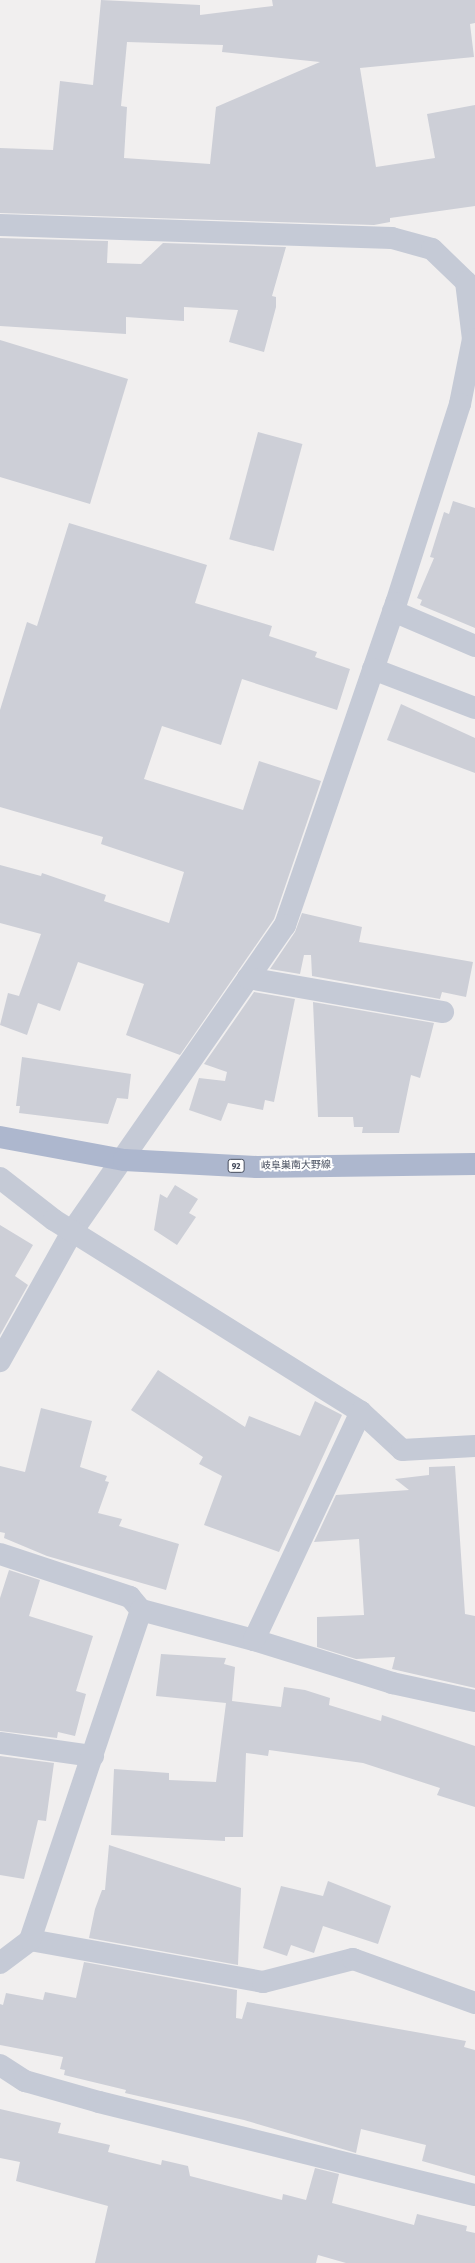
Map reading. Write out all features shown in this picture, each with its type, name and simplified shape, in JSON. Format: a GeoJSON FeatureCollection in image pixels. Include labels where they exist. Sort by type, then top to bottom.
{"type":"FeatureCollection","features":[{"type":"Feature","properties":{"kind":"main road","name":"岐阜巣南大野線"},"geometry":{"type":"LineString","coordinates":[[0,1137],[124,1160],[257,1167],[475,1164]]}},
{"type":"Feature","properties":{"kind":"street"},"geometry":{"type":"LineString","coordinates":[[0,225],[392,238],[432,249],[466,282],[473,339],[460,404],[393,611],[296,898],[285,925],[124,1160],[72,1232],[0,1361]]}},
{"type":"Feature","properties":{"kind":"street"},"geometry":{"type":"LineString","coordinates":[[393,611],[475,646]]}},
{"type":"Feature","properties":{"kind":"street"},"geometry":{"type":"LineString","coordinates":[[373,669],[475,708]]}},
{"type":"Feature","properties":{"kind":"street"},"geometry":{"type":"LineString","coordinates":[[248,978],[443,1012]]}},
{"type":"Feature","properties":{"kind":"street"},"geometry":{"type":"LineString","coordinates":[[0,1178],[72,1232],[361,1412],[402,1450],[475,1446]]}},
{"type":"Feature","properties":{"kind":"street"},"geometry":{"type":"LineString","coordinates":[[254,1640],[361,1412]]}},
{"type":"Feature","properties":{"kind":"street"},"geometry":{"type":"LineString","coordinates":[[0,1554],[130,1597],[142,1610],[254,1640],[392,1683],[475,1701]]}},
{"type":"Feature","properties":{"kind":"street"},"geometry":{"type":"LineString","coordinates":[[0,1963],[30,1940],[142,1610]]}},
{"type":"Feature","properties":{"kind":"street"},"geometry":{"type":"LineString","coordinates":[[0,1743],[92,1756]]}},
{"type":"Feature","properties":{"kind":"street"},"geometry":{"type":"LineString","coordinates":[[30,1940],[262,1982],[353,1959],[475,2002]]}},
{"type":"Feature","properties":{"kind":"street"},"geometry":{"type":"LineString","coordinates":[[0,2065],[24,2081],[475,2195]]}},
{"type":"Feature","properties":{"kind":"building"},"geometry":{"type":"Polygon","coordinates":[[[101,0],[200,5],[200,15],[273,6],[272,0],[475,0],[475,23],[470,24],[474,57],[360,68],[376,167],[435,158],[427,114],[475,105],[475,206],[390,218],[390,222],[374,225],[0,213],[0,148],[53,150],[60,81],[93,85],[101,0]],[[127,42],[121,106],[127,107],[124,158],[210,164],[216,107],[320,62],[222,52],[223,45],[127,42]]]}},
{"type":"Feature","properties":{"kind":"building"},"geometry":{"type":"Polygon","coordinates":[[[0,238],[108,241],[107,263],[141,264],[163,243],[286,247],[272,296],[276,297],[276,307],[264,352],[229,342],[238,310],[184,307],[184,321],[126,317],[126,334],[0,326],[0,238]]]}},
{"type":"Feature","properties":{"kind":"building"},"geometry":{"type":"Polygon","coordinates":[[[0,340],[128,379],[90,504],[0,477],[0,340]]]}},
{"type":"Feature","properties":{"kind":"building"},"geometry":{"type":"Polygon","coordinates":[[[258,432],[302,444],[274,551],[229,539],[258,432]]]}},
{"type":"Feature","properties":{"kind":"building"},"geometry":{"type":"Polygon","coordinates":[[[453,501],[475,508],[475,628],[420,605],[422,600],[417,598],[434,558],[430,557],[444,512],[449,514],[453,501]]]}},
{"type":"Feature","properties":{"kind":"building"},"geometry":{"type":"Polygon","coordinates":[[[69,523],[207,565],[195,603],[272,626],[269,636],[317,652],[315,657],[350,669],[337,710],[242,679],[221,745],[162,726],[144,779],[243,810],[259,761],[321,781],[274,919],[180,1055],[126,1035],[144,984],[78,962],[60,1011],[38,1003],[27,1035],[0,1025],[8,993],[19,996],[41,934],[0,923],[0,865],[41,876],[42,873],[106,895],[104,901],[169,923],[184,872],[101,844],[103,837],[0,807],[0,710],[27,622],[37,626],[69,523]]]}},
{"type":"Feature","properties":{"kind":"building"},"geometry":{"type":"Polygon","coordinates":[[[401,704],[475,738],[475,773],[387,740],[401,704]]]}},
{"type":"Feature","properties":{"kind":"building"},"geometry":{"type":"Polygon","coordinates":[[[302,913],[362,927],[359,942],[473,962],[466,997],[442,992],[440,999],[312,976],[311,955],[304,955],[300,974],[270,969],[295,932],[302,913]]]}},
{"type":"Feature","properties":{"kind":"building"},"geometry":{"type":"Polygon","coordinates":[[[254,992],[295,999],[274,1102],[265,1100],[263,1110],[228,1103],[221,1121],[189,1110],[199,1078],[225,1081],[227,1072],[204,1064],[254,992]]]}},
{"type":"Feature","properties":{"kind":"building"},"geometry":{"type":"Polygon","coordinates":[[[313,1002],[434,1023],[420,1078],[411,1075],[399,1133],[362,1133],[363,1127],[354,1127],[353,1117],[318,1117],[313,1002]]]}},
{"type":"Feature","properties":{"kind":"building"},"geometry":{"type":"Polygon","coordinates":[[[22,1057],[131,1074],[128,1099],[117,1098],[108,1124],[19,1113],[20,1106],[16,1106],[22,1057]]]}},
{"type":"Feature","properties":{"kind":"building"},"geometry":{"type":"Polygon","coordinates":[[[175,1185],[198,1199],[189,1213],[196,1217],[177,1245],[154,1230],[160,1194],[167,1198],[175,1185]]]}},
{"type":"Feature","properties":{"kind":"building"},"geometry":{"type":"Polygon","coordinates":[[[0,1225],[33,1245],[15,1276],[28,1285],[0,1335],[0,1225]]]}},
{"type":"Feature","properties":{"kind":"building"},"geometry":{"type":"Polygon","coordinates":[[[158,1370],[245,1427],[249,1416],[300,1436],[315,1401],[342,1415],[279,1552],[204,1525],[222,1476],[199,1464],[203,1457],[131,1410],[158,1370]]]}},
{"type":"Feature","properties":{"kind":"building"},"geometry":{"type":"Polygon","coordinates":[[[41,1408],[92,1421],[80,1467],[107,1476],[105,1481],[109,1482],[98,1513],[122,1519],[119,1526],[179,1544],[166,1590],[47,1556],[4,1538],[5,1533],[0,1532],[0,1466],[25,1472],[41,1408]]]}},
{"type":"Feature","properties":{"kind":"building"},"geometry":{"type":"Polygon","coordinates":[[[455,1466],[465,1614],[475,1616],[475,1688],[392,1669],[395,1657],[356,1659],[317,1647],[317,1617],[364,1615],[359,1539],[314,1542],[336,1495],[409,1490],[395,1479],[429,1475],[429,1467],[455,1466]]]}},
{"type":"Feature","properties":{"kind":"building"},"geometry":{"type":"Polygon","coordinates":[[[9,1570],[40,1580],[29,1616],[93,1636],[76,1691],[86,1694],[75,1736],[58,1732],[57,1738],[0,1731],[0,1598],[9,1570]]]}},
{"type":"Feature","properties":{"kind":"building"},"geometry":{"type":"Polygon","coordinates":[[[161,1654],[226,1658],[224,1664],[235,1667],[232,1701],[281,1707],[284,1687],[305,1690],[330,1698],[329,1705],[381,1721],[382,1715],[475,1746],[475,1807],[437,1795],[440,1788],[363,1763],[269,1750],[268,1756],[246,1753],[243,1837],[225,1837],[225,1841],[111,1835],[114,1769],[169,1773],[169,1780],[216,1782],[226,1703],[156,1696],[161,1654]]]}},
{"type":"Feature","properties":{"kind":"building"},"geometry":{"type":"Polygon","coordinates":[[[0,1756],[54,1763],[46,1821],[38,1820],[24,1879],[0,1875],[0,1756]]]}},
{"type":"Feature","properties":{"kind":"building"},"geometry":{"type":"Polygon","coordinates":[[[109,1845],[241,1888],[238,1965],[89,1938],[95,1909],[102,1890],[105,1890],[109,1845]]]}},
{"type":"Feature","properties":{"kind":"building"},"geometry":{"type":"Polygon","coordinates":[[[328,1881],[391,1906],[378,1944],[323,1926],[314,1953],[291,1945],[287,1956],[263,1948],[281,1886],[323,1896],[328,1881]]]}},
{"type":"Feature","properties":{"kind":"building"},"geometry":{"type":"Polygon","coordinates":[[[84,1962],[237,1990],[236,2018],[242,2019],[247,2002],[466,2041],[464,2047],[475,2050],[475,2176],[422,2161],[426,2145],[361,2129],[356,2153],[244,2120],[125,2093],[126,2090],[64,2075],[65,2070],[60,2069],[63,2057],[0,2045],[0,2004],[3,2005],[6,1993],[43,2000],[45,1992],[76,1998],[84,1962]]]}},
{"type":"Feature","properties":{"kind":"building"},"geometry":{"type":"Polygon","coordinates":[[[0,2109],[61,2123],[58,2133],[110,2145],[108,2152],[161,2165],[162,2160],[188,2166],[190,2176],[282,2200],[283,2194],[306,2200],[315,2168],[339,2174],[332,2203],[414,2225],[417,2214],[467,2226],[466,2231],[475,2233],[475,2263],[346,2263],[318,2255],[316,2263],[95,2263],[108,2206],[16,2181],[20,2162],[0,2158],[0,2109]]]}}]}
